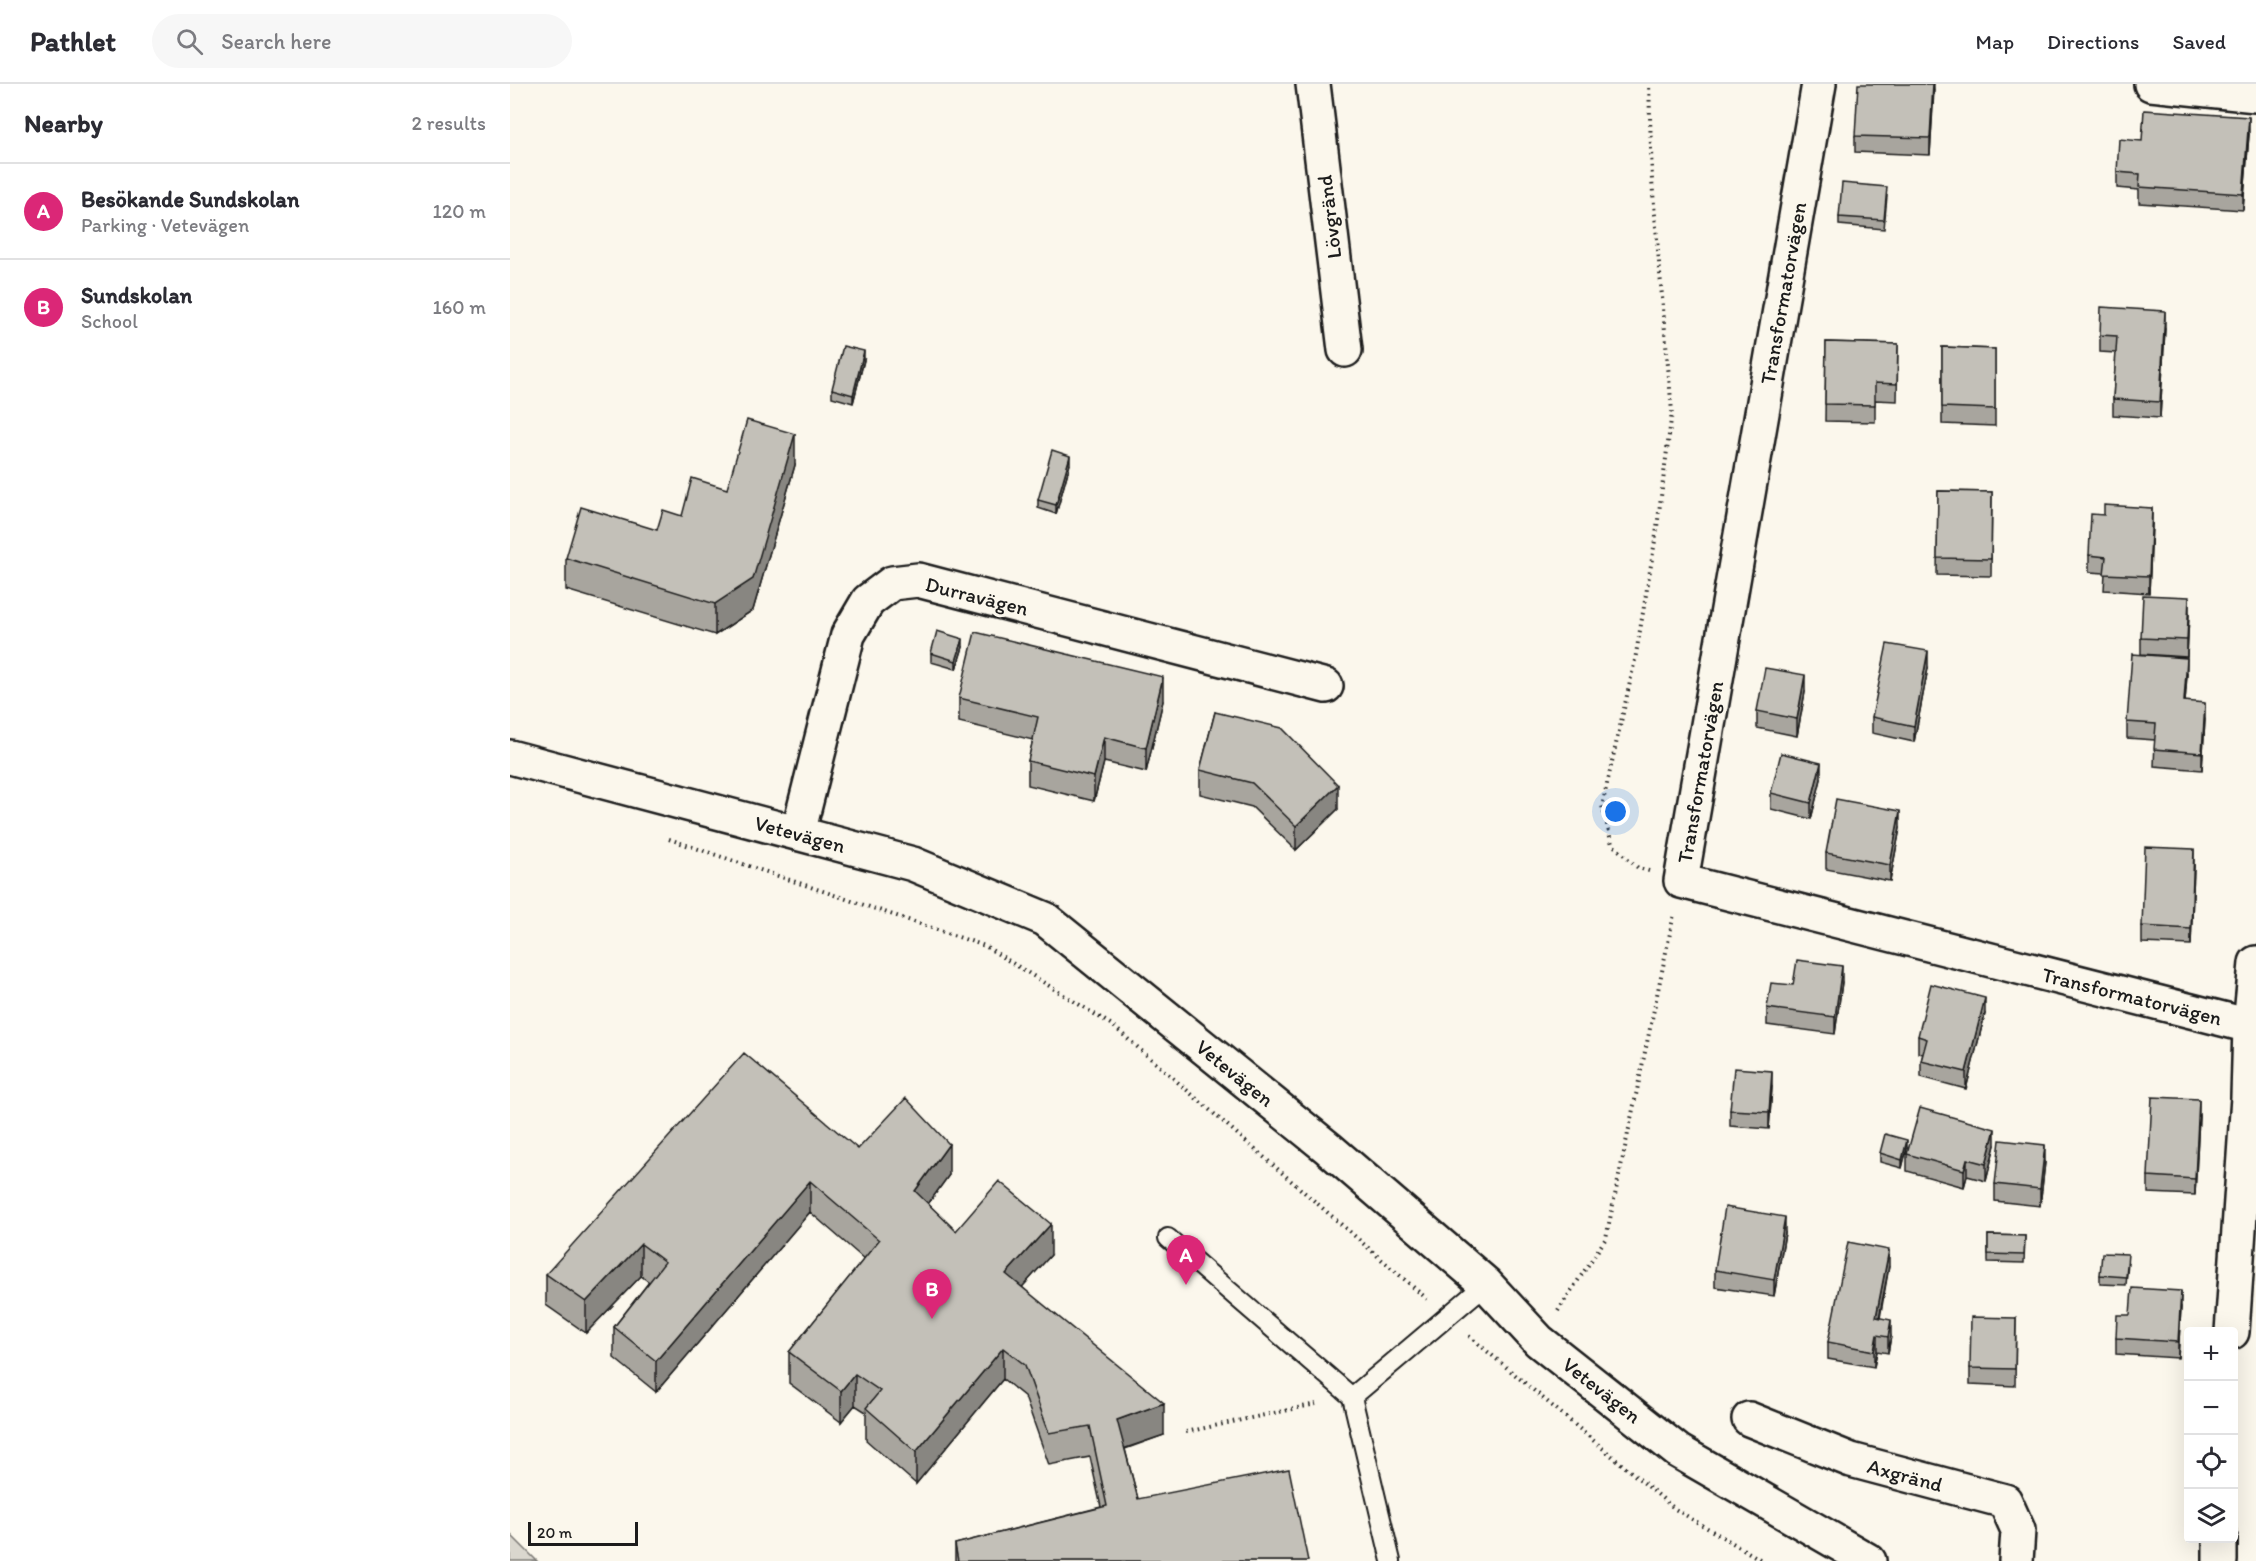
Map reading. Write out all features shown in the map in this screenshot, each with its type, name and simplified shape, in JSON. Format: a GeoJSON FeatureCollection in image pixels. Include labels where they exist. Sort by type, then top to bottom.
{"type":"FeatureCollection","features":[{"type":"Feature","properties":{"kind":"street","name":"Lövgränd"},"geometry":{"type":"LineString","coordinates":[[1313,84],[1345,350]]}},
{"type":"Feature","properties":{"kind":"street","name":"Transformatorvägen"},"geometry":{"type":"LineString","coordinates":[[1819,84],[1681,881],[2250,1026]]}},
{"type":"Feature","properties":{"kind":"street"},"geometry":{"type":"LineString","coordinates":[[2151,84],[2256,95]]}},
{"type":"Feature","properties":{"kind":"street","name":"Durravägen"},"geometry":{"type":"LineString","coordinates":[[798,833],[848,635],[868,601],[892,583],[918,580],[1326,686]]}},
{"type":"Feature","properties":{"kind":"street","name":"Vetevägen"},"geometry":{"type":"LineString","coordinates":[[510,757],[913,864],[1045,920],[1328,1148],[1486,1284],[1539,1341],[1678,1451],[1869,1561]]}},
{"type":"Feature","properties":{"kind":"street"},"geometry":{"type":"LineString","coordinates":[[2232,1327],[2252,1098],[2250,1026],[2256,963]]}},
{"type":"Feature","properties":{"kind":"street","name":"Axgränd"},"geometry":{"type":"LineString","coordinates":[[1749,1419],[1851,1460],[2005,1501],[2018,1530],[2016,1561]]}},
{"type":"Feature","properties":{"kind":"street"},"geometry":{"type":"LineString","coordinates":[[2220,1543],[2220,1561]]}},
{"type":"Feature","properties":{"kind":"lane"},"geometry":{"type":"LineString","coordinates":[[1168,1238],[1352,1397],[1391,1561]]}},
{"type":"Feature","properties":{"kind":"lane"},"geometry":{"type":"LineString","coordinates":[[1352,1397],[1486,1284]]}},
{"type":"Feature","properties":{"kind":"path"},"geometry":{"type":"LineString","coordinates":[[1539,1341],[1606,1238],[1681,881],[1638,868],[1612,844],[1602,806],[1635,660],[1656,535],[1672,411],[1652,182],[1649,84]]}},
{"type":"Feature","properties":{"kind":"path"},"geometry":{"type":"LineString","coordinates":[[664,837],[986,946],[1112,1025],[1447,1317],[1675,1509],[1763,1561]]}},
{"type":"Feature","properties":{"kind":"path"},"geometry":{"type":"LineString","coordinates":[[1186,1432],[1352,1397]]}},
{"type":"Feature","properties":{"kind":"shaded area"},"geometry":{"type":"Polygon","coordinates":[[[510,1534],[537,1561],[510,1561],[510,1534]]]}},
{"type":"Feature","properties":{"kind":"building"},"geometry":{"type":"Polygon","coordinates":[[[1858,84],[1933,84],[1930,138],[1855,136],[1858,84]]]}},
{"type":"Feature","properties":{"kind":"building"},"geometry":{"type":"Polygon","coordinates":[[[2144,110],[2249,117],[2243,194],[2139,187],[2140,174],[2117,172],[2119,139],[2142,141],[2144,110]]]}},
{"type":"Feature","properties":{"kind":"building"},"geometry":{"type":"Polygon","coordinates":[[[1842,183],[1887,187],[1884,220],[1839,217],[1842,183]]]}},
{"type":"Feature","properties":{"kind":"building"},"geometry":{"type":"Polygon","coordinates":[[[2101,307],[2165,311],[2160,402],[2113,399],[2117,336],[2100,335],[2101,307]]]}},
{"type":"Feature","properties":{"kind":"building"},"geometry":{"type":"Polygon","coordinates":[[[1826,342],[1898,344],[1897,384],[1875,383],[1875,405],[1825,404],[1826,342]]]}},
{"type":"Feature","properties":{"kind":"building"},"geometry":{"type":"Polygon","coordinates":[[[843,346],[864,351],[853,395],[832,389],[843,346]]]}},
{"type":"Feature","properties":{"kind":"building"},"geometry":{"type":"Polygon","coordinates":[[[1942,347],[1995,349],[1995,409],[1942,407],[1942,347]]]}},
{"type":"Feature","properties":{"kind":"building"},"geometry":{"type":"Polygon","coordinates":[[[747,420],[795,434],[753,579],[715,604],[566,558],[581,507],[657,530],[663,510],[682,516],[692,478],[727,489],[747,420]]]}},
{"type":"Feature","properties":{"kind":"building"},"geometry":{"type":"Polygon","coordinates":[[[1052,450],[1070,456],[1056,505],[1038,500],[1052,450]]]}},
{"type":"Feature","properties":{"kind":"building"},"geometry":{"type":"Polygon","coordinates":[[[1938,491],[1992,492],[1991,559],[1937,558],[1938,491]]]}},
{"type":"Feature","properties":{"kind":"building"},"geometry":{"type":"Polygon","coordinates":[[[2104,505],[2152,508],[2149,576],[2104,574],[2106,557],[2089,555],[2091,514],[2104,515],[2104,505]]]}},
{"type":"Feature","properties":{"kind":"building"},"geometry":{"type":"Polygon","coordinates":[[[2143,595],[2189,597],[2187,640],[2141,638],[2143,595]]]}},
{"type":"Feature","properties":{"kind":"building"},"geometry":{"type":"Polygon","coordinates":[[[937,631],[963,639],[956,661],[931,653],[937,631]]]}},
{"type":"Feature","properties":{"kind":"building"},"geometry":{"type":"Polygon","coordinates":[[[975,632],[1163,677],[1146,748],[1104,737],[1094,777],[1028,761],[1038,717],[959,698],[975,632]]]}},
{"type":"Feature","properties":{"kind":"building"},"geometry":{"type":"Polygon","coordinates":[[[1887,644],[1928,651],[1914,726],[1872,717],[1887,644]]]}},
{"type":"Feature","properties":{"kind":"building"},"geometry":{"type":"Polygon","coordinates":[[[2132,654],[2187,658],[2184,701],[2205,703],[2202,753],[2154,749],[2156,724],[2127,722],[2132,654]]]}},
{"type":"Feature","properties":{"kind":"building"},"geometry":{"type":"Polygon","coordinates":[[[1765,668],[1805,675],[1797,719],[1757,711],[1765,668]]]}},
{"type":"Feature","properties":{"kind":"building"},"geometry":{"type":"Polygon","coordinates":[[[1215,712],[1282,728],[1338,785],[1296,826],[1252,783],[1200,770],[1215,712]]]}},
{"type":"Feature","properties":{"kind":"building"},"geometry":{"type":"Polygon","coordinates":[[[1781,753],[1821,763],[1811,803],[1771,793],[1781,753]]]}},
{"type":"Feature","properties":{"kind":"building"},"geometry":{"type":"Polygon","coordinates":[[[1836,799],[1900,811],[1890,865],[1826,853],[1836,799]]]}},
{"type":"Feature","properties":{"kind":"building"},"geometry":{"type":"Polygon","coordinates":[[[2145,847],[2194,849],[2191,929],[2142,926],[2145,847]]]}},
{"type":"Feature","properties":{"kind":"building"},"geometry":{"type":"Polygon","coordinates":[[[1797,960],[1842,966],[1835,1017],[1767,1008],[1771,983],[1793,985],[1797,960]]]}},
{"type":"Feature","properties":{"kind":"building"},"geometry":{"type":"Polygon","coordinates":[[[1931,984],[1985,998],[1966,1072],[1921,1061],[1927,1039],[1918,1036],[1931,984]]]}},
{"type":"Feature","properties":{"kind":"building"},"geometry":{"type":"Polygon","coordinates":[[[744,1053],[858,1149],[906,1098],[949,1144],[915,1191],[956,1231],[999,1181],[1051,1224],[1006,1274],[1164,1403],[1117,1420],[1138,1499],[1289,1469],[1308,1561],[958,1561],[955,1544],[1107,1506],[1090,1426],[1049,1433],[1025,1365],[1003,1348],[916,1452],[866,1408],[880,1391],[855,1374],[841,1391],[789,1352],[879,1240],[810,1181],[656,1361],[614,1327],[665,1262],[641,1244],[586,1302],[546,1274],[744,1053]]]}},
{"type":"Feature","properties":{"kind":"building"},"geometry":{"type":"Polygon","coordinates":[[[1734,1068],[1772,1071],[1769,1112],[1730,1110],[1734,1068]]]}},
{"type":"Feature","properties":{"kind":"building"},"geometry":{"type":"Polygon","coordinates":[[[2152,1097],[2199,1099],[2195,1179],[2148,1176],[2152,1097]]]}},
{"type":"Feature","properties":{"kind":"building"},"geometry":{"type":"Polygon","coordinates":[[[1920,1108],[1995,1129],[1986,1164],[1967,1159],[1964,1170],[1907,1154],[1920,1108]]]}},
{"type":"Feature","properties":{"kind":"building"},"geometry":{"type":"Polygon","coordinates":[[[1885,1134],[1907,1140],[1902,1160],[1880,1153],[1885,1134]]]}},
{"type":"Feature","properties":{"kind":"building"},"geometry":{"type":"Polygon","coordinates":[[[2000,1140],[2045,1145],[2040,1189],[1995,1184],[2000,1140]]]}},
{"type":"Feature","properties":{"kind":"building"},"geometry":{"type":"Polygon","coordinates":[[[1725,1207],[1785,1217],[1774,1280],[1715,1270],[1725,1207]]]}},
{"type":"Feature","properties":{"kind":"building"},"geometry":{"type":"Polygon","coordinates":[[[1988,1235],[2025,1236],[2024,1255],[1988,1254],[1988,1235]]]}},
{"type":"Feature","properties":{"kind":"building"},"geometry":{"type":"Polygon","coordinates":[[[1848,1242],[1889,1250],[1876,1317],[1891,1320],[1888,1337],[1877,1335],[1874,1351],[1828,1342],[1848,1242]]]}},
{"type":"Feature","properties":{"kind":"building"},"geometry":{"type":"Polygon","coordinates":[[[2102,1253],[2128,1254],[2126,1277],[2100,1275],[2102,1253]]]}},
{"type":"Feature","properties":{"kind":"building"},"geometry":{"type":"Polygon","coordinates":[[[2132,1288],[2181,1291],[2178,1342],[2116,1338],[2117,1315],[2130,1315],[2132,1288]]]}},
{"type":"Feature","properties":{"kind":"building"},"geometry":{"type":"Polygon","coordinates":[[[1971,1317],[2016,1318],[2015,1369],[1970,1368],[1971,1317]]]}},
{"type":"Feature","properties":{"kind":"place","name":"Besökande Sundskolan"},"geometry":{"type":"Point","coordinates":[1186,1285]}},
{"type":"Feature","properties":{"kind":"place","name":"Sundskolan"},"geometry":{"type":"Point","coordinates":[932,1319]}}]}
